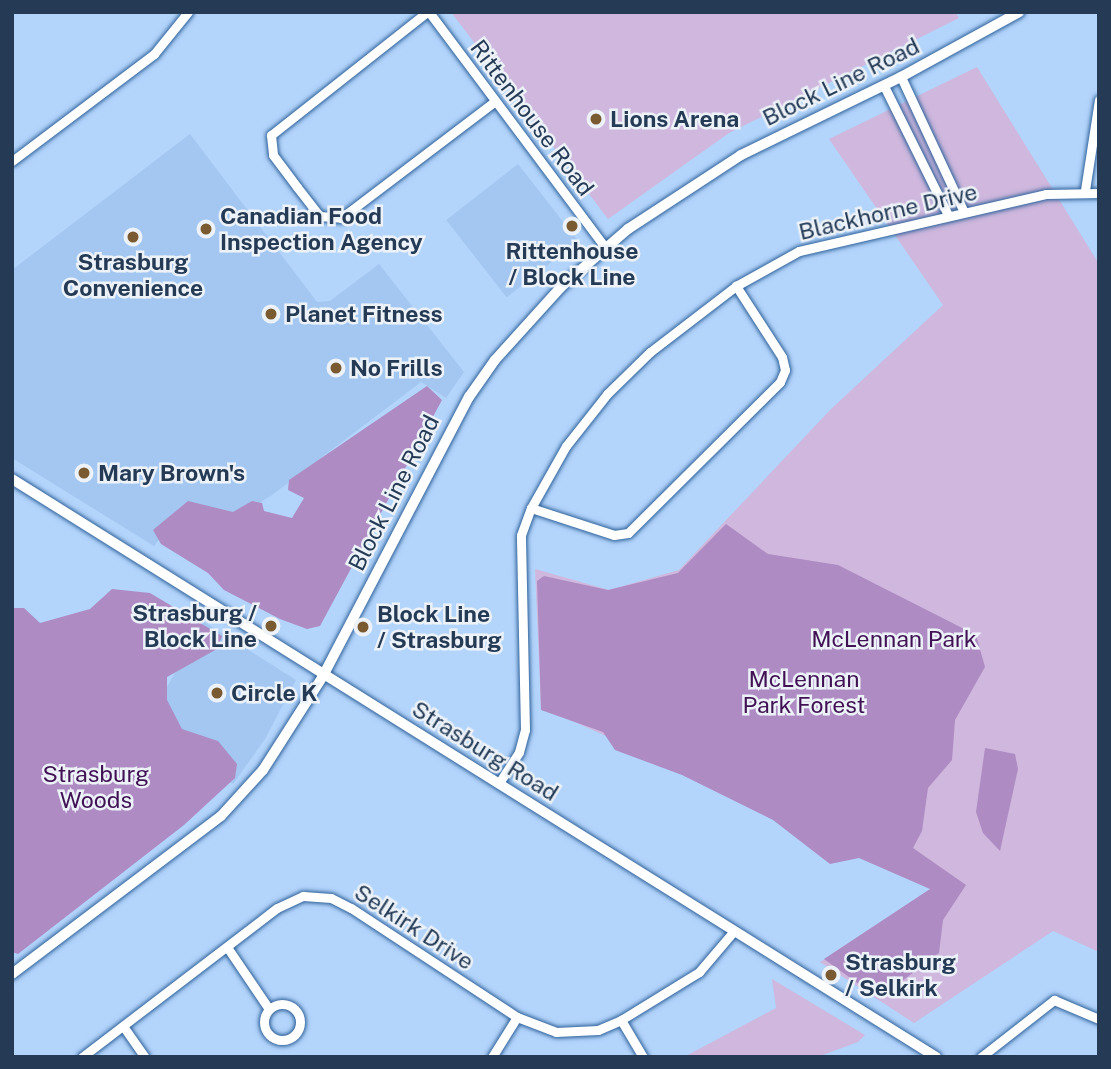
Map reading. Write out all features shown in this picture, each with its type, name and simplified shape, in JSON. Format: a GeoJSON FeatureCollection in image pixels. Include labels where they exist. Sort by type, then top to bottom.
{"type":"FeatureCollection","features":[{"type":"Feature","properties":{"kind":"street"},"geometry":{"type":"LineString","coordinates":[[12,161],[154,54],[188,12]]}},
{"type":"Feature","properties":{"kind":"street"},"geometry":{"type":"LineString","coordinates":[[428,12],[271,135],[273,155],[297,187],[320,216],[341,218],[495,101]]}},
{"type":"Feature","properties":{"kind":"street","name":"Rittenhouse Road"},"geometry":{"type":"LineString","coordinates":[[428,12],[605,247]]}},
{"type":"Feature","properties":{"kind":"street","name":"Block Line Road"},"geometry":{"type":"LineString","coordinates":[[12,974],[227,810],[287,737],[324,676],[469,397],[495,360],[605,247],[741,155],[884,86],[1019,12]]}},
{"type":"Feature","properties":{"kind":"street"},"geometry":{"type":"LineString","coordinates":[[901,77],[964,212]]}},
{"type":"Feature","properties":{"kind":"street"},"geometry":{"type":"LineString","coordinates":[[884,86],[948,215]]}},
{"type":"Feature","properties":{"kind":"street"},"geometry":{"type":"LineString","coordinates":[[1085,190],[1099,100]]}},
{"type":"Feature","properties":{"kind":"street","name":"Blackhorne Drive"},"geometry":{"type":"LineString","coordinates":[[499,783],[519,752],[525,730],[522,535],[531,508],[566,446],[607,394],[681,326],[736,286],[799,251],[948,215],[1085,190],[1099,193]]}},
{"type":"Feature","properties":{"kind":"street"},"geometry":{"type":"LineString","coordinates":[[531,508],[614,535],[628,533],[780,382],[785,370],[782,357],[736,286]]}},
{"type":"Feature","properties":{"kind":"street","name":"Strasburg Road"},"geometry":{"type":"LineString","coordinates":[[12,479],[936,1057]]}},
{"type":"Feature","properties":{"kind":"street","name":"Selkirk Drive"},"geometry":{"type":"LineString","coordinates":[[82,1057],[291,900],[316,894],[331,898],[517,1017],[556,1032],[576,1033],[621,1020],[699,972],[733,932]]}},
{"type":"Feature","properties":{"kind":"street"},"geometry":{"type":"LineString","coordinates":[[227,947],[269,1009]]}},
{"type":"Feature","properties":{"kind":"street"},"geometry":{"type":"LineString","coordinates":[[981,1057],[1054,1000],[1099,1019]]}},
{"type":"Feature","properties":{"kind":"street"},"geometry":{"type":"LineString","coordinates":[[289,1005],[299,1018],[297,1032],[284,1040],[271,1036],[264,1025],[269,1009],[289,1005]]}},
{"type":"Feature","properties":{"kind":"street"},"geometry":{"type":"LineString","coordinates":[[492,1057],[517,1017]]}},
{"type":"Feature","properties":{"kind":"street"},"geometry":{"type":"LineString","coordinates":[[621,1020],[643,1057]]}},
{"type":"Feature","properties":{"kind":"street"},"geometry":{"type":"LineString","coordinates":[[123,1026],[145,1057]]}},
{"type":"Feature","properties":{"kind":"shaded area"},"geometry":{"type":"Polygon","coordinates":[[[190,134],[317,302],[330,301],[379,264],[464,372],[446,398],[421,382],[272,495],[224,524],[186,505],[154,546],[12,458],[12,270],[190,134]]]}},
{"type":"Feature","properties":{"kind":"shaded area"},"geometry":{"type":"Polygon","coordinates":[[[518,164],[578,241],[507,297],[446,220],[518,164]]]}},
{"type":"Feature","properties":{"kind":"shaded area"},"geometry":{"type":"Polygon","coordinates":[[[204,622],[296,680],[265,739],[233,784],[147,722],[204,622]]]}},
{"type":"Feature","properties":{"kind":"green space"},"geometry":{"type":"Polygon","coordinates":[[[451,12],[955,12],[959,18],[729,133],[608,219],[451,12]]]}},
{"type":"Feature","properties":{"kind":"green space","name":"McLennan Park"},"geometry":{"type":"Polygon","coordinates":[[[977,67],[1099,264],[1099,952],[1053,931],[914,1023],[820,962],[939,890],[878,857],[541,707],[535,569],[609,590],[679,570],[831,409],[943,305],[829,139],[977,67]]]}},
{"type":"Feature","properties":{"kind":"green space"},"geometry":{"type":"Polygon","coordinates":[[[427,386],[442,400],[320,626],[307,629],[280,619],[224,590],[208,573],[161,544],[153,530],[188,501],[233,512],[252,501],[262,503],[264,511],[292,518],[304,498],[288,490],[289,480],[427,386]]]}},
{"type":"Feature","properties":{"kind":"green space","name":"McLennan Park Forest"},"geometry":{"type":"Polygon","coordinates":[[[726,524],[768,554],[838,565],[976,635],[985,667],[955,720],[952,760],[928,788],[922,831],[913,848],[966,885],[943,920],[939,953],[902,981],[874,995],[824,959],[930,889],[859,858],[830,864],[773,820],[682,775],[615,750],[603,732],[541,710],[537,581],[544,576],[608,590],[678,573],[726,524]]]}},
{"type":"Feature","properties":{"kind":"green space","name":"Strasburg Woods"},"geometry":{"type":"Polygon","coordinates":[[[112,589],[150,593],[222,636],[217,649],[167,677],[167,700],[182,729],[218,741],[237,764],[235,778],[184,825],[18,954],[12,952],[12,608],[24,608],[40,623],[90,609],[112,589]]]}},
{"type":"Feature","properties":{"kind":"green space"},"geometry":{"type":"Polygon","coordinates":[[[985,748],[1015,754],[1018,769],[1000,851],[983,833],[976,812],[985,748]]]}},
{"type":"Feature","properties":{"kind":"green space"},"geometry":{"type":"Polygon","coordinates":[[[772,979],[865,1035],[858,1042],[817,1057],[684,1057],[776,1008],[772,979]]]}},
{"type":"Feature","properties":{"kind":"place","name":"Lions Arena"},"geometry":{"type":"Point","coordinates":[596,119]}},
{"type":"Feature","properties":{"kind":"place","name":"Rittenhouse / Block Line"},"geometry":{"type":"Point","coordinates":[572,226]}},
{"type":"Feature","properties":{"kind":"place","name":"Canadian Food Inspection Agency"},"geometry":{"type":"Point","coordinates":[206,229]}},
{"type":"Feature","properties":{"kind":"place","name":"Strasburg Convenience"},"geometry":{"type":"Point","coordinates":[133,237]}},
{"type":"Feature","properties":{"kind":"place","name":"Planet Fitness"},"geometry":{"type":"Point","coordinates":[271,314]}},
{"type":"Feature","properties":{"kind":"place","name":"No Frills"},"geometry":{"type":"Point","coordinates":[336,368]}},
{"type":"Feature","properties":{"kind":"place","name":"Mary Brown's"},"geometry":{"type":"Point","coordinates":[84,473]}},
{"type":"Feature","properties":{"kind":"place","name":"Strasburg / Block Line"},"geometry":{"type":"Point","coordinates":[271,626]}},
{"type":"Feature","properties":{"kind":"place","name":"Block Line / Strasburg"},"geometry":{"type":"Point","coordinates":[363,627]}},
{"type":"Feature","properties":{"kind":"place","name":"Circle K"},"geometry":{"type":"Point","coordinates":[217,693]}},
{"type":"Feature","properties":{"kind":"place","name":"Strasburg / Selkirk"},"geometry":{"type":"Point","coordinates":[831,975]}}]}
